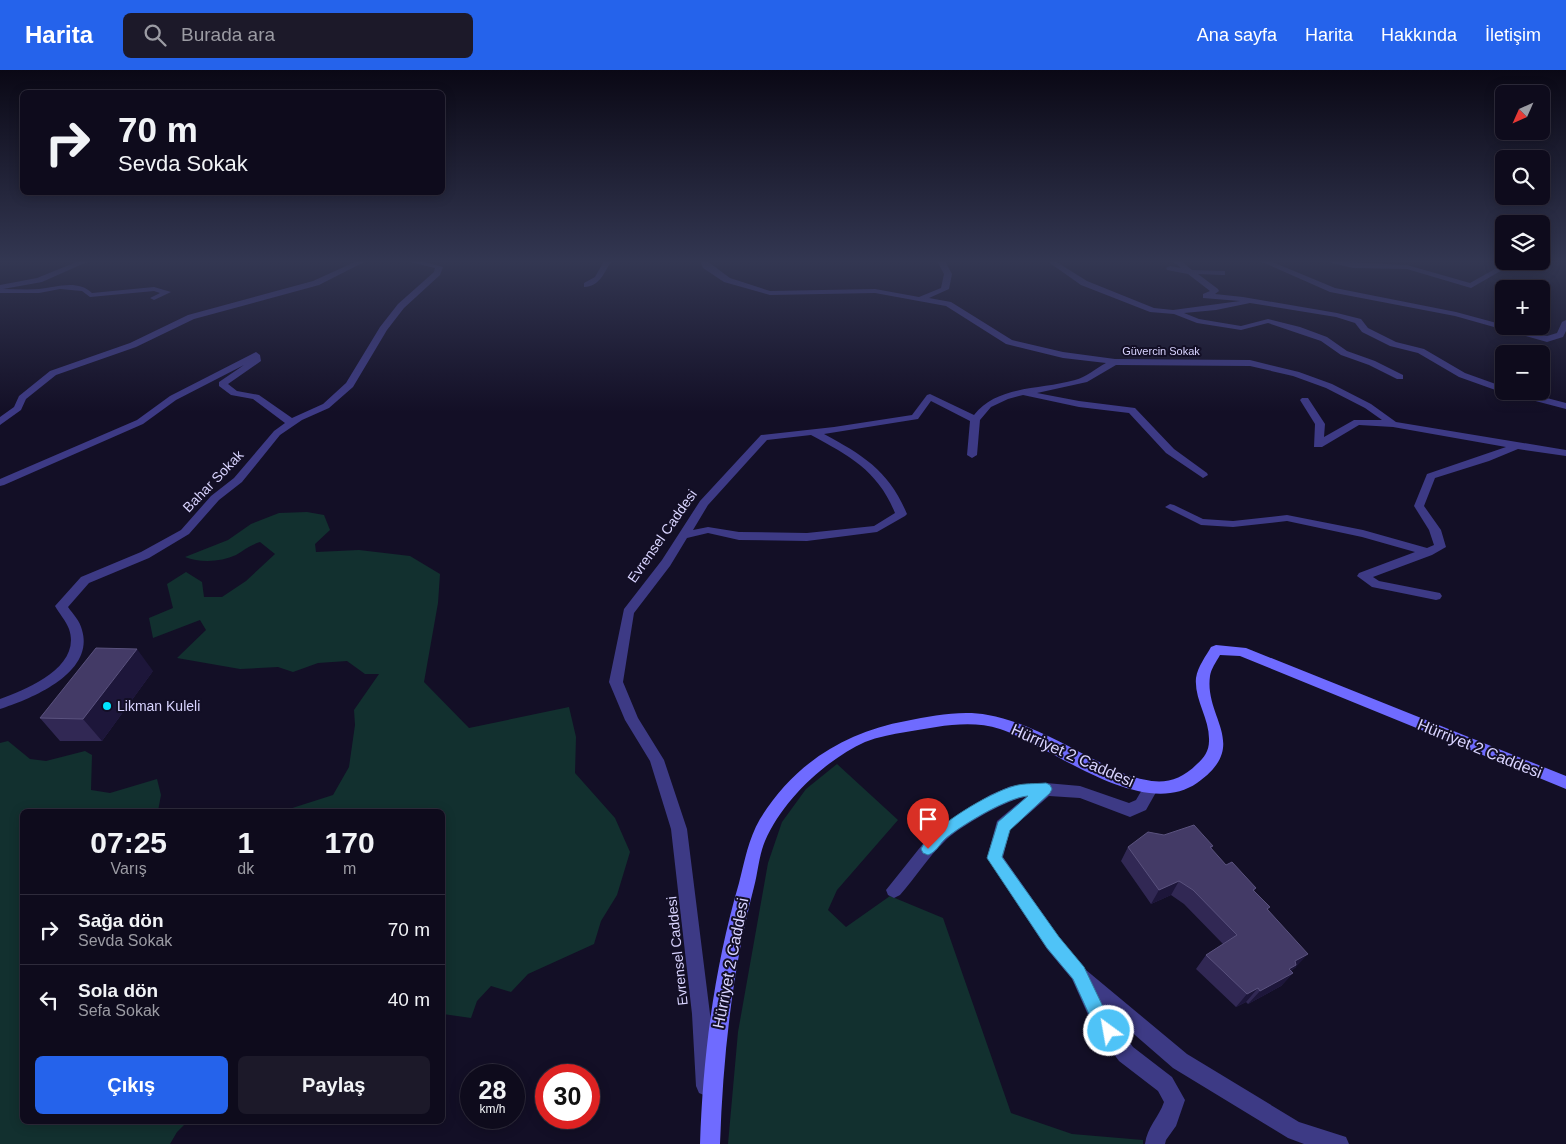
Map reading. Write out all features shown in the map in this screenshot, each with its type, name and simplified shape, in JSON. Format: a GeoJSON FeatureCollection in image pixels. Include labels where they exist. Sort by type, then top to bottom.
{"type":"FeatureCollection","features":[{"type":"Feature","properties":{"kind":"street"},"geometry":{"type":"LineString","coordinates":[[0,422],[18,408],[22,398],[53,373],[133,345],[191,317],[213,311]]}},
{"type":"Feature","properties":{"kind":"street","name":"Bahar Sokak"},"geometry":{"type":"LineString","coordinates":[[0,704],[19,698],[60,674],[76,654],[76,630],[61,606],[85,580],[145,555],[185,532],[215,498],[238,480],[278,433],[292,423],[326,406],[350,385],[383,329],[397,311]]}},
{"type":"Feature","properties":{"kind":"street","name":"Güvercin Sokak"},"geometry":{"type":"LineString","coordinates":[[959,311],[1009,342],[1063,355],[1115,362],[1250,363],[1296,374],[1329,386],[1368,406],[1393,424],[1516,446],[1566,452]]}},
{"type":"Feature","properties":{"kind":"street"},"geometry":{"type":"LineString","coordinates":[[1164,311],[1182,311]]}},
{"type":"Feature","properties":{"kind":"street"},"geometry":{"type":"LineString","coordinates":[[1319,311],[1337,314],[1358,321],[1365,330],[1393,344],[1421,351],[1462,375],[1495,387]]}},
{"type":"Feature","properties":{"kind":"street"},"geometry":{"type":"LineString","coordinates":[[1442,311],[1547,339],[1560,335],[1566,322]]}},
{"type":"Feature","properties":{"kind":"street"},"geometry":{"type":"LineString","coordinates":[[1173,312],[1197,321],[1241,328],[1268,320],[1324,339],[1344,353],[1372,363],[1400,377]]}},
{"type":"Feature","properties":{"kind":"street"},"geometry":{"type":"LineString","coordinates":[[0,483],[140,422],[173,398],[256,355],[258,359],[222,384],[234,393],[256,397],[292,423]]}},
{"type":"Feature","properties":{"kind":"street"},"geometry":{"type":"LineString","coordinates":[[972,456],[975,420],[989,404],[1024,393],[1094,377],[1101,368],[1115,362]]}},
{"type":"Feature","properties":{"kind":"street"},"geometry":{"type":"LineString","coordinates":[[1024,393],[1079,404],[1132,410],[1170,452],[1203,475]]}},
{"type":"Feature","properties":{"kind":"street","name":"Evrensel Caddesi"},"geometry":{"type":"LineString","coordinates":[[710,1137],[701,1014],[679,829],[657,760],[632,720],[616,682],[628,612],[666,563],[704,503],[764,437],[915,416],[930,397],[975,420]]}},
{"type":"Feature","properties":{"kind":"street"},"geometry":{"type":"LineString","coordinates":[[1306,400],[1320,424],[1318,445],[1357,422],[1393,424]]}},
{"type":"Feature","properties":{"kind":"street"},"geometry":{"type":"LineString","coordinates":[[1543,400],[1566,406]]}},
{"type":"Feature","properties":{"kind":"street"},"geometry":{"type":"LineString","coordinates":[[682,536],[708,530],[739,536],[826,535],[877,528],[901,514],[894,494],[865,461],[811,431]]}},
{"type":"Feature","properties":{"kind":"street"},"geometry":{"type":"LineString","coordinates":[[1436,596],[1376,584],[1363,576],[1440,547],[1435,530],[1419,506],[1431,476],[1486,459],[1516,446]]}},
{"type":"Feature","properties":{"kind":"street"},"geometry":{"type":"LineString","coordinates":[[1170,507],[1201,522],[1233,524],[1287,518],[1363,534],[1428,552]]}},
{"type":"Feature","properties":{"kind":"street","name":"Hürriyet 2 Caddesi"},"geometry":{"type":"LineString","coordinates":[[710,1137],[717,1018],[737,911],[758,840],[783,800],[808,774],[833,754],[858,739],[885,730],[937,720],[995,722],[1021,730],[1127,782],[1160,788],[1177,785],[1195,777],[1215,756],[1219,742],[1207,702],[1203,678],[1216,650],[1241,651],[1566,783]]}},
{"type":"Feature","properties":{"kind":"street"},"geometry":{"type":"LineString","coordinates":[[894,890],[940,835],[1016,791],[1046,789],[1080,792],[1130,810],[1141,805],[1151,787]]}},
{"type":"Feature","properties":{"kind":"street"},"geometry":{"type":"LineString","coordinates":[[1046,789],[1004,826],[995,858],[1053,943],[1078,973],[1180,1060],[1295,1131],[1338,1144]]}},
{"type":"Feature","properties":{"kind":"street"},"geometry":{"type":"LineString","coordinates":[[1078,973],[1100,1019],[1126,1054],[1165,1084],[1175,1100],[1168,1119],[1156,1136],[1155,1144]]}},
{"type":"Feature","properties":{"kind":"green space"},"geometry":{"type":"Polygon","coordinates":[[[307,512],[324,515],[330,530],[315,544],[316,552],[359,550],[410,556],[440,574],[438,603],[424,682],[469,728],[569,707],[576,737],[575,773],[615,818],[630,852],[617,895],[601,921],[594,944],[528,974],[511,992],[491,986],[477,1001],[471,1018],[445,1014],[445,809],[289,809],[333,795],[349,767],[355,725],[354,710],[379,674],[365,674],[347,661],[318,663],[293,672],[278,667],[240,669],[177,658],[206,630],[200,620],[153,638],[149,618],[173,608],[167,584],[186,572],[202,582],[204,597],[222,597],[246,581],[275,554],[260,542],[236,555],[224,559],[204,561],[185,557],[228,540],[251,524],[279,513],[307,512]]]}},
{"type":"Feature","properties":{"kind":"green space"},"geometry":{"type":"Polygon","coordinates":[[[8,741],[30,759],[46,761],[85,751],[92,755],[91,790],[110,793],[157,779],[161,795],[158,809],[20,809],[20,1124],[185,1124],[177,1132],[170,1144],[0,1144],[0,743],[8,741]]]}},
{"type":"Feature","properties":{"kind":"green space"},"geometry":{"type":"Polygon","coordinates":[[[837,764],[898,820],[837,890],[828,910],[846,927],[890,896],[943,918],[1011,1113],[1072,1134],[1143,1140],[1143,1144],[728,1144],[738,1032],[768,863],[782,822],[806,789],[837,764]]]}},
{"type":"Feature","properties":{"kind":"building"},"geometry":{"type":"Polygon","coordinates":[[[96,648],[137,649],[83,719],[40,718],[96,648]]]}},
{"type":"Feature","properties":{"kind":"building"},"geometry":{"type":"Polygon","coordinates":[[[1194,825],[1213,846],[1210,847],[1226,865],[1232,862],[1256,888],[1253,890],[1270,907],[1267,909],[1308,954],[1295,961],[1296,965],[1289,969],[1293,973],[1260,991],[1258,988],[1247,994],[1206,955],[1237,935],[1193,890],[1179,881],[1159,890],[1128,847],[1148,832],[1164,835],[1194,825]]]}},
{"type":"Feature","properties":{"kind":"place","name":"Likman Kuleli"},"geometry":{"type":"Point","coordinates":[107,706]}},
{"type":"Feature","properties":{"kind":"route"},"geometry":{"type":"LineString","coordinates":[[928,849],[940,835],[995,800],[1016,791],[1046,789],[1004,826],[995,858],[1053,943],[1078,973],[1100,1019],[1109,1031]]}}]}
